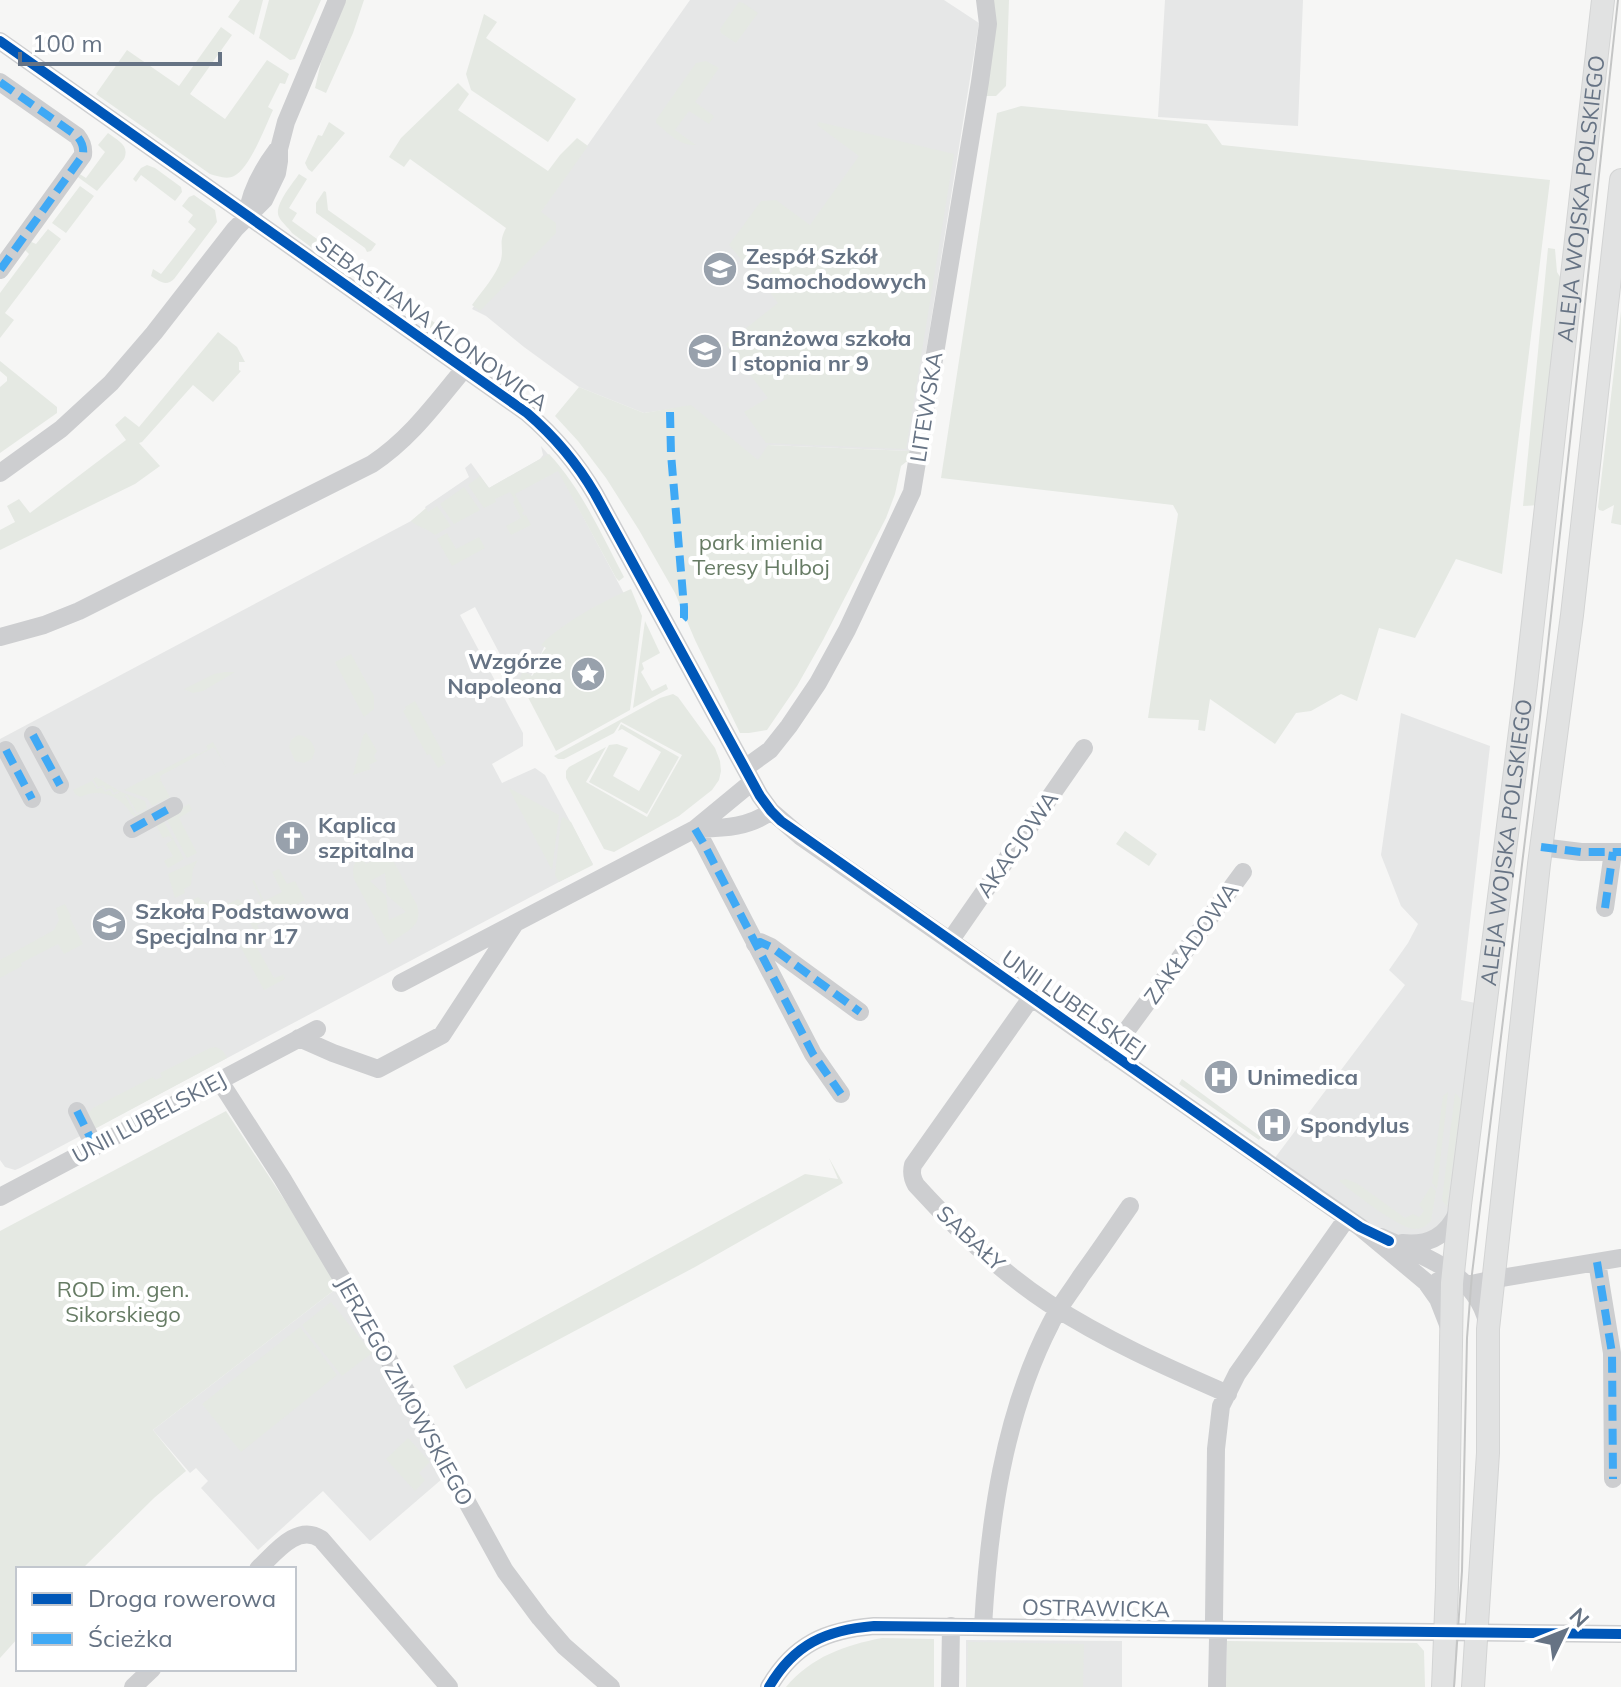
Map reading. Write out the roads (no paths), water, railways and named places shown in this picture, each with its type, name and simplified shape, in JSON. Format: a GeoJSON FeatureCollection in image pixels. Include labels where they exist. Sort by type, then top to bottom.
{"type":"FeatureCollection","features":[{"type":"Feature","properties":{"kind":"main road","name":"ALEJA WOJSKA POLSKIEGO"},"geometry":{"type":"LineString","coordinates":[[1443,1687],[1451,1333],[1460,1205],[1526,684],[1603,0]]}},
{"type":"Feature","properties":{"kind":"main road","name":"ALEJA WOJSKA POLSKIEGO"},"geometry":{"type":"LineString","coordinates":[[1473,1687],[1488,1453],[1488,1329],[1541,847],[1574,601],[1621,180]]}},
{"type":"Feature","properties":{"kind":"street"},"geometry":{"type":"LineString","coordinates":[[0,473],[61,429],[111,383],[247,216],[264,200],[279,161],[286,122],[337,0]]}},
{"type":"Feature","properties":{"kind":"street","name":"LITEWSKA"},"geometry":{"type":"LineString","coordinates":[[749,775],[789,726],[818,683],[847,630],[912,492],[980,82],[988,24],[985,0]]}},
{"type":"Feature","properties":{"kind":"street","name":"SEBASTIANA KLONOWICA"},"geometry":{"type":"LineString","coordinates":[[0,41],[543,427],[584,476],[749,775]]}},
{"type":"Feature","properties":{"kind":"street"},"geometry":{"type":"LineString","coordinates":[[0,82],[77,136],[84,149],[83,155],[0,270]]}},
{"type":"Feature","properties":{"kind":"street"},"geometry":{"type":"LineString","coordinates":[[247,216],[249,198],[259,177],[279,149]]}},
{"type":"Feature","properties":{"kind":"street"},"geometry":{"type":"LineString","coordinates":[[215,193],[240,187],[259,177]]}},
{"type":"Feature","properties":{"kind":"street"},"geometry":{"type":"LineString","coordinates":[[0,637],[79,611],[372,464],[416,428],[464,369]]}},
{"type":"Feature","properties":{"kind":"street"},"geometry":{"type":"LineString","coordinates":[[33,735],[60,785]]}},
{"type":"Feature","properties":{"kind":"street","name":"AKACJOWA"},"geometry":{"type":"LineString","coordinates":[[950,941],[1084,748]]}},
{"type":"Feature","properties":{"kind":"street"},"geometry":{"type":"LineString","coordinates":[[6,750],[32,799]]}},
{"type":"Feature","properties":{"kind":"street"},"geometry":{"type":"LineString","coordinates":[[401,983],[695,829],[745,786],[749,775]]}},
{"type":"Feature","properties":{"kind":"street","name":"UNII LUBELSKIEJ"},"geometry":{"type":"LineString","coordinates":[[749,775],[771,811],[800,836],[1354,1222],[1420,1276],[1438,1299],[1451,1333]]}},
{"type":"Feature","properties":{"kind":"street"},"geometry":{"type":"LineString","coordinates":[[132,829],[174,806]]}},
{"type":"Feature","properties":{"kind":"street"},"geometry":{"type":"LineString","coordinates":[[695,829],[750,823],[771,811]]}},
{"type":"Feature","properties":{"kind":"street"},"geometry":{"type":"LineString","coordinates":[[695,829],[813,1054],[841,1094]]}},
{"type":"Feature","properties":{"kind":"street"},"geometry":{"type":"LineString","coordinates":[[1541,847],[1617,852],[1605,908]]}},
{"type":"Feature","properties":{"kind":"street","name":"ZAKŁADOWA"},"geometry":{"type":"LineString","coordinates":[[1110,1053],[1243,872]]}},
{"type":"Feature","properties":{"kind":"street"},"geometry":{"type":"LineString","coordinates":[[299,1038],[378,1069],[442,1035],[515,923]]}},
{"type":"Feature","properties":{"kind":"street"},"geometry":{"type":"LineString","coordinates":[[755,944],[760,942],[771,947],[860,1012]]}},
{"type":"Feature","properties":{"kind":"street","name":"SABAŁY"},"geometry":{"type":"LineString","coordinates":[[1031,998],[913,1165],[911,1171],[916,1185],[967,1239],[1058,1309],[1117,1344],[1228,1394]]}},
{"type":"Feature","properties":{"kind":"street","name":"UNII LUBELSKIEJ"},"geometry":{"type":"LineString","coordinates":[[0,1197],[317,1029]]}},
{"type":"Feature","properties":{"kind":"street","name":"JERZEGO ZIMOWSKIEGO"},"geometry":{"type":"LineString","coordinates":[[219,1080],[361,1310],[505,1571],[564,1646],[611,1687]]}},
{"type":"Feature","properties":{"kind":"street"},"geometry":{"type":"LineString","coordinates":[[77,1111],[95,1147]]}},
{"type":"Feature","properties":{"kind":"street","name":"UNII LUBELSKIEJ"},"geometry":{"type":"LineString","coordinates":[[1389,1241],[1417,1244],[1437,1238],[1451,1224],[1460,1205]]}},
{"type":"Feature","properties":{"kind":"street"},"geometry":{"type":"LineString","coordinates":[[983,1626],[987,1555],[997,1492],[1006,1450],[1030,1372],[1058,1309],[1130,1206]]}},
{"type":"Feature","properties":{"kind":"street"},"geometry":{"type":"LineString","coordinates":[[1217,1687],[1218,1639],[1214,1620],[1216,1449],[1221,1406],[1237,1374],[1354,1222]]}},
{"type":"Feature","properties":{"kind":"street","name":"UNII LUBELSKIEJ"},"geometry":{"type":"LineString","coordinates":[[1354,1222],[1431,1260],[1456,1277]]}},
{"type":"Feature","properties":{"kind":"street"},"geometry":{"type":"LineString","coordinates":[[1456,1277],[1495,1279],[1621,1258]]}},
{"type":"Feature","properties":{"kind":"street"},"geometry":{"type":"LineString","coordinates":[[1597,1262],[1612,1353],[1613,1479]]}},
{"type":"Feature","properties":{"kind":"street","name":"UNII LUBELSKIEJ"},"geometry":{"type":"LineString","coordinates":[[1420,1276],[1456,1277]]}},
{"type":"Feature","properties":{"kind":"street"},"geometry":{"type":"LineString","coordinates":[[1456,1277],[1480,1302],[1488,1329]]}},
{"type":"Feature","properties":{"kind":"street"},"geometry":{"type":"LineString","coordinates":[[260,1567],[293,1538],[307,1533],[321,1539],[449,1687]]}},
{"type":"Feature","properties":{"kind":"street"},"geometry":{"type":"LineString","coordinates":[[950,1687],[951,1626]]}},
{"type":"Feature","properties":{"kind":"street","name":"OSTRAWICKA"},"geometry":{"type":"LineString","coordinates":[[769,1687],[794,1655],[812,1642],[858,1627],[1445,1632]]}},
{"type":"Feature","properties":{"kind":"street"},"geometry":{"type":"LineString","coordinates":[[1445,1632],[1621,1634]]}},
{"type":"Feature","properties":{"kind":"street"},"geometry":{"type":"LineString","coordinates":[[133,1687],[150,1671]]}},
{"type":"Feature","properties":{"kind":"tram line"},"geometry":{"type":"LineString","coordinates":[[1454,1687],[1462,1571],[1467,1338],[1472,1274],[1540,717],[1618,0]]}},
{"type":"Feature","properties":{"kind":"place","name":"Zespół Szkół Samochodowych"},"geometry":{"type":"Point","coordinates":[720,269]}},
{"type":"Feature","properties":{"kind":"place","name":"Branżowa szkoła I stopnia nr 9"},"geometry":{"type":"Point","coordinates":[705,351]}},
{"type":"Feature","properties":{"kind":"place","name":"Wzgórze Napoleona"},"geometry":{"type":"Point","coordinates":[588,674]}},
{"type":"Feature","properties":{"kind":"place","name":"Kaplica szpitalna"},"geometry":{"type":"Point","coordinates":[292,838]}},
{"type":"Feature","properties":{"kind":"place","name":"Szkoła Podstawowa Specjalna nr 17"},"geometry":{"type":"Point","coordinates":[109,924]}},
{"type":"Feature","properties":{"kind":"place","name":"Unimedica"},"geometry":{"type":"Point","coordinates":[1221,1077]}},
{"type":"Feature","properties":{"kind":"place","name":"Spondylus"},"geometry":{"type":"Point","coordinates":[1274,1125]}},
{"type":"Feature","properties":{"kind":"park label","name":"park imienia Teresy Hulboj"},"geometry":{"type":"Point","coordinates":[761,554]}},
{"type":"Feature","properties":{"kind":"park label","name":"ROD im. gen. Sikorskiego"},"geometry":{"type":"Point","coordinates":[123,1302]}}]}
